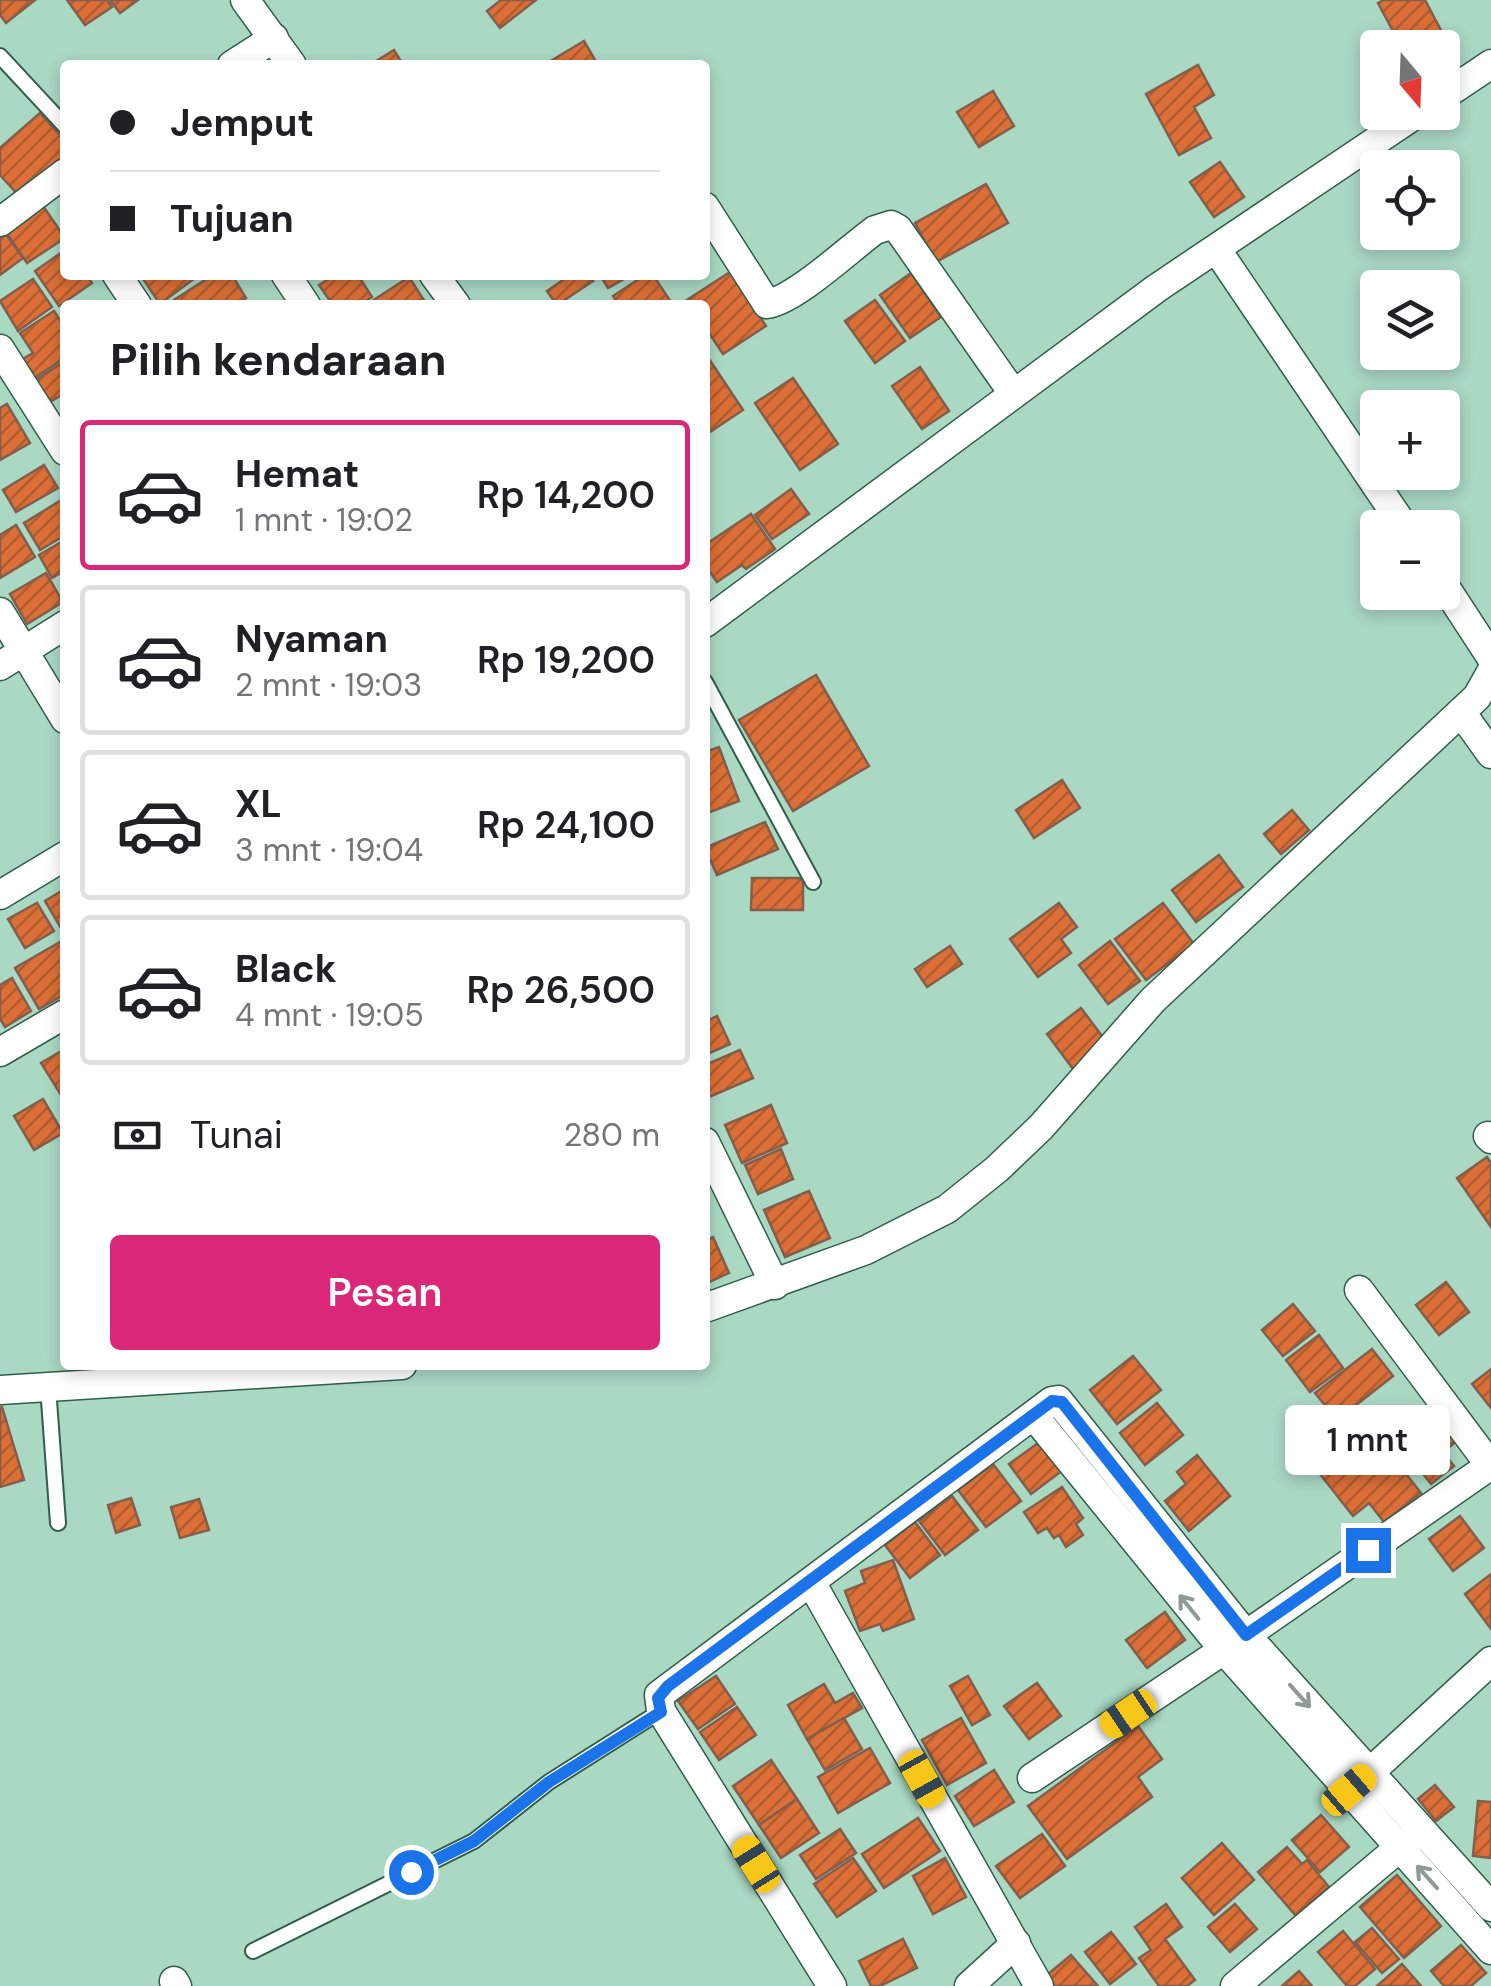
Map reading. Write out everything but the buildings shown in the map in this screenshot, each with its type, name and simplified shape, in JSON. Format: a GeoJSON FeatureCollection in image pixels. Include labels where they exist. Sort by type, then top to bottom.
{"type":"FeatureCollection","features":[{"type":"Feature","properties":{"kind":"street"},"geometry":{"type":"LineString","coordinates":[[245,0],[289,60]]}},
{"type":"Feature","properties":{"kind":"street"},"geometry":{"type":"LineString","coordinates":[[240,60],[274,38]]}},
{"type":"Feature","properties":{"kind":"street"},"geometry":{"type":"LineString","coordinates":[[1460,84],[1491,64]]}},
{"type":"Feature","properties":{"kind":"street"},"geometry":{"type":"LineString","coordinates":[[710,619],[1157,288],[1393,130]]}},
{"type":"Feature","properties":{"kind":"street"},"geometry":{"type":"LineString","coordinates":[[0,222],[60,185]]}},
{"type":"Feature","properties":{"kind":"street"},"geometry":{"type":"LineString","coordinates":[[710,214],[766,304],[794,292],[875,230],[891,225],[898,229],[1013,393]]}},
{"type":"Feature","properties":{"kind":"street"},"geometry":{"type":"LineString","coordinates":[[1217,250],[1393,510]]}},
{"type":"Feature","properties":{"kind":"street"},"geometry":{"type":"LineString","coordinates":[[0,350],[60,443]]}},
{"type":"Feature","properties":{"kind":"street"},"geometry":{"type":"LineString","coordinates":[[1460,610],[1491,657]]}},
{"type":"Feature","properties":{"kind":"street"},"geometry":{"type":"LineString","coordinates":[[0,612],[60,711]]}},
{"type":"Feature","properties":{"kind":"street"},"geometry":{"type":"LineString","coordinates":[[0,666],[60,628]]}},
{"type":"Feature","properties":{"kind":"street"},"geometry":{"type":"LineString","coordinates":[[710,1306],[866,1250],[947,1209],[998,1169],[1153,1000],[1478,697],[1491,672]]}},
{"type":"Feature","properties":{"kind":"street"},"geometry":{"type":"LineString","coordinates":[[1461,712],[1491,754]]}},
{"type":"Feature","properties":{"kind":"street"},"geometry":{"type":"LineString","coordinates":[[0,894],[60,859]]}},
{"type":"Feature","properties":{"kind":"street"},"geometry":{"type":"LineString","coordinates":[[0,1052],[60,1017]]}},
{"type":"Feature","properties":{"kind":"street"},"geometry":{"type":"LineString","coordinates":[[710,1152],[775,1285]]}},
{"type":"Feature","properties":{"kind":"street"},"geometry":{"type":"LineString","coordinates":[[1032,1778],[1235,1643],[1490,1465],[1359,1290]]}},
{"type":"Feature","properties":{"kind":"street"},"geometry":{"type":"LineString","coordinates":[[0,1390],[325,1370]]}},
{"type":"Feature","properties":{"kind":"street"},"geometry":{"type":"LineString","coordinates":[[832,1986],[661,1712],[658,1698],[668,1686],[1034,1416],[1410,1838],[1485,1910],[1491,1950]]}},
{"type":"Feature","properties":{"kind":"street"},"geometry":{"type":"LineString","coordinates":[[811,1582],[1040,1986]]}},
{"type":"Feature","properties":{"kind":"street"},"geometry":{"type":"LineString","coordinates":[[1359,1782],[1491,1661]]}},
{"type":"Feature","properties":{"kind":"street"},"geometry":{"type":"LineString","coordinates":[[1235,1986],[1410,1838]]}},
{"type":"Feature","properties":{"kind":"street"},"geometry":{"type":"LineString","coordinates":[[968,1986],[1016,1943]]}},
{"type":"Feature","properties":{"kind":"lane"},"geometry":{"type":"LineString","coordinates":[[0,56],[60,121]]}},
{"type":"Feature","properties":{"kind":"lane"},"geometry":{"type":"LineString","coordinates":[[710,691],[813,882]]}},
{"type":"Feature","properties":{"kind":"lane"},"geometry":{"type":"LineString","coordinates":[[48,1388],[58,1523]]}},
{"type":"Feature","properties":{"kind":"lane"},"geometry":{"type":"LineString","coordinates":[[253,1951],[474,1841],[549,1782],[661,1712]]}},
{"type":"Feature","properties":{"kind":"route"},"geometry":{"type":"LineString","coordinates":[[411,1872],[474,1841],[549,1782],[661,1712],[658,1698],[668,1686],[1052,1401],[1062,1402],[1246,1635],[1368,1550]]}}]}
